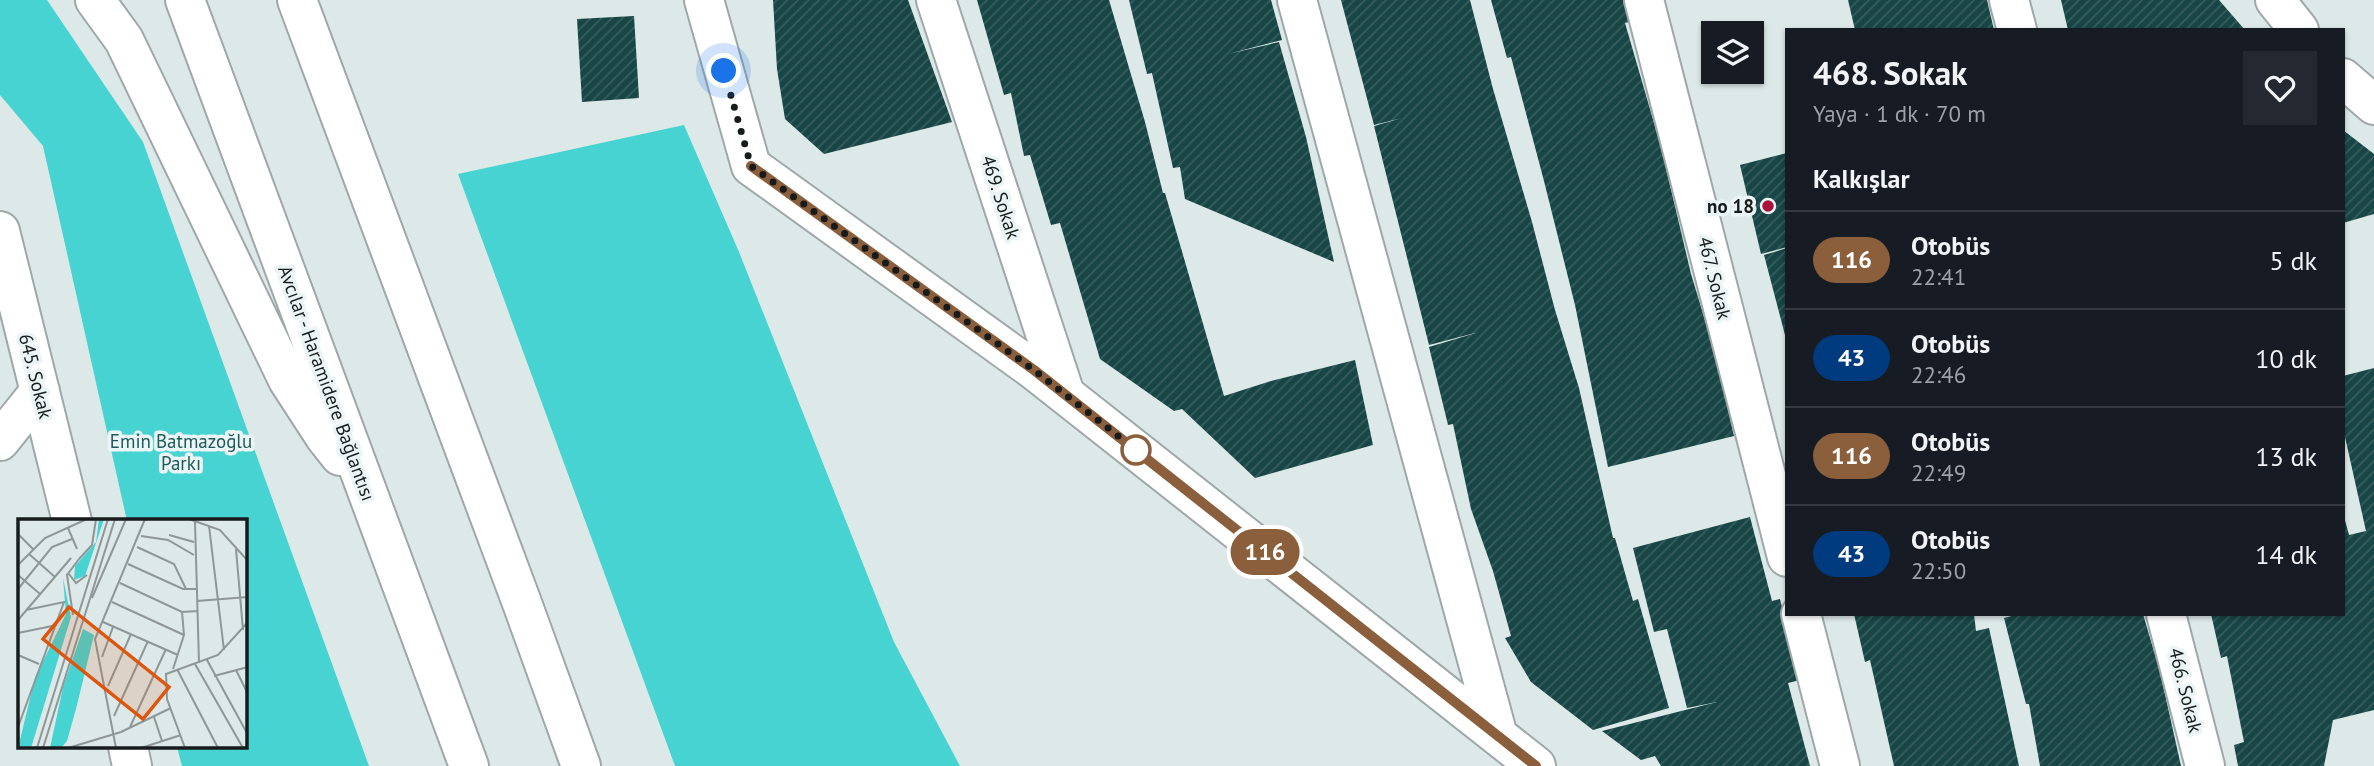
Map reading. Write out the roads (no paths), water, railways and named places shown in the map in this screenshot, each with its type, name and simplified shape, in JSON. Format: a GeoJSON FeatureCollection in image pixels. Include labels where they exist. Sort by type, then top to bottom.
{"type":"FeatureCollection","features":[{"type":"Feature","properties":{"kind":"main road"},"geometry":{"type":"LineString","coordinates":[[94,0],[124,40],[288,380],[325,437],[367,489]]}},
{"type":"Feature","properties":{"kind":"main road","name":"Avcılar - Haramidere Bağlantısı"},"geometry":{"type":"LineString","coordinates":[[185,0],[469,766]]}},
{"type":"Feature","properties":{"kind":"main road"},"geometry":{"type":"LineString","coordinates":[[297,0],[581,766]]}},
{"type":"Feature","properties":{"kind":"main road"},"geometry":{"type":"LineString","coordinates":[[704,0],[751,166],[1065,394],[1536,766]]}},
{"type":"Feature","properties":{"kind":"main road","name":"469. Sokak"},"geometry":{"type":"LineString","coordinates":[[936,0],[1065,394]]}},
{"type":"Feature","properties":{"kind":"main road"},"geometry":{"type":"LineString","coordinates":[[1297,0],[1498,736]]}},
{"type":"Feature","properties":{"kind":"main road","name":"467. Sokak"},"geometry":{"type":"LineString","coordinates":[[1644,0],[1785,549]]}},
{"type":"Feature","properties":{"kind":"main road"},"geometry":{"type":"LineString","coordinates":[[2009,0],[2016,28]]}},
{"type":"Feature","properties":{"kind":"main road"},"geometry":{"type":"LineString","coordinates":[[2276,0],[2297,28]]}},
{"type":"Feature","properties":{"kind":"main road"},"geometry":{"type":"LineString","coordinates":[[2345,80],[2374,105]]}},
{"type":"Feature","properties":{"kind":"main road","name":"645. Sokak"},"geometry":{"type":"LineString","coordinates":[[0,231],[72,519]]}},
{"type":"Feature","properties":{"kind":"main road"},"geometry":{"type":"LineString","coordinates":[[0,440],[40,391]]}},
{"type":"Feature","properties":{"kind":"main road"},"geometry":{"type":"LineString","coordinates":[[1802,616],[1840,766]]}},
{"type":"Feature","properties":{"kind":"main road","name":"466. Sokak"},"geometry":{"type":"LineString","coordinates":[[2167,616],[2205,766]]}},
{"type":"Feature","properties":{"kind":"main road"},"geometry":{"type":"LineString","coordinates":[[128,748],[132,766]]}},
{"type":"Feature","properties":{"kind":"place","name":"no 18"},"geometry":{"type":"Point","coordinates":[1768,206]}},
{"type":"Feature","properties":{"kind":"park label","name":"Emin Batmazoğlu Parkı"},"geometry":{"type":"Point","coordinates":[181,452]}}]}
